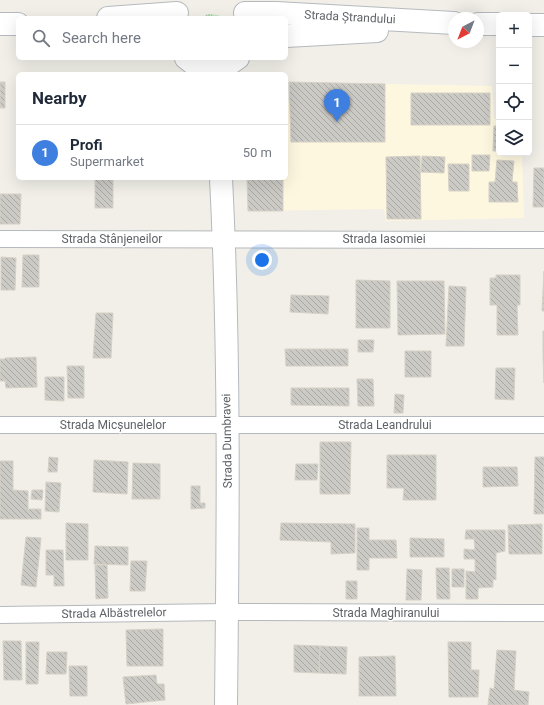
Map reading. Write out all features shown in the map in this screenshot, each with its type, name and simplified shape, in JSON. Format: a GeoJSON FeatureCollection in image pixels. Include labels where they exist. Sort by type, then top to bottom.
{"type":"FeatureCollection","features":[{"type":"Feature","properties":{"kind":"main road"},"geometry":{"type":"LineString","coordinates":[[126,16],[181,10]]}},
{"type":"Feature","properties":{"kind":"main road","name":"Strada Ștrandului"},"geometry":{"type":"LineString","coordinates":[[242,10],[448,23]]}},
{"type":"Feature","properties":{"kind":"main road"},"geometry":{"type":"LineString","coordinates":[[0,24],[16,24]]}},
{"type":"Feature","properties":{"kind":"main road"},"geometry":{"type":"LineString","coordinates":[[532,25],[544,25]]}},
{"type":"Feature","properties":{"kind":"main road","name":"Strada Ștrandului"},"geometry":{"type":"LineString","coordinates":[[288,36],[448,26]]}},
{"type":"Feature","properties":{"kind":"main road"},"geometry":{"type":"LineString","coordinates":[[188,60],[202,68],[215,71],[235,60]]}},
{"type":"Feature","properties":{"kind":"main road","name":"Strada Dumbravei"},"geometry":{"type":"LineString","coordinates":[[221,180],[224,239],[227,425],[226,705]]}},
{"type":"Feature","properties":{"kind":"street","name":"Strada Stânjeneilor"},"geometry":{"type":"LineString","coordinates":[[0,239],[224,239]]}},
{"type":"Feature","properties":{"kind":"street","name":"Strada Iasomiei"},"geometry":{"type":"LineString","coordinates":[[224,239],[544,240]]}},
{"type":"Feature","properties":{"kind":"street","name":"Strada Micșunelelor"},"geometry":{"type":"LineString","coordinates":[[0,425],[227,425]]}},
{"type":"Feature","properties":{"kind":"street","name":"Strada Leandrului"},"geometry":{"type":"LineString","coordinates":[[227,425],[544,425]]}},
{"type":"Feature","properties":{"kind":"street","name":"Strada Maghiranului"},"geometry":{"type":"LineString","coordinates":[[227,612],[544,613]]}},
{"type":"Feature","properties":{"kind":"street","name":"Strada Albăstrelelor"},"geometry":{"type":"LineString","coordinates":[[0,615],[227,612]]}},
{"type":"Feature","properties":{"kind":"shaded area"},"geometry":{"type":"Polygon","coordinates":[[[289,82],[492,86],[494,118],[496,118],[496,156],[522,156],[524,218],[386,221],[384,209],[248,211],[247,180],[288,180],[289,82]]]}},
{"type":"Feature","properties":{"kind":"green space"},"geometry":{"type":"Polygon","coordinates":[[[208,14],[220,16],[204,16],[208,14]]]}},
{"type":"Feature","properties":{"kind":"building"},"geometry":{"type":"Polygon","coordinates":[[[0,82],[5,82],[5,108],[0,108],[0,82]]]}},
{"type":"Feature","properties":{"kind":"building"},"geometry":{"type":"Polygon","coordinates":[[[289,82],[385,84],[385,142],[291,142],[289,82]]]}},
{"type":"Feature","properties":{"kind":"building"},"geometry":{"type":"Polygon","coordinates":[[[411,93],[490,93],[490,125],[411,125],[411,93]]]}},
{"type":"Feature","properties":{"kind":"building"},"geometry":{"type":"Polygon","coordinates":[[[494,126],[496,126],[496,151],[493,151],[494,126]]]}},
{"type":"Feature","properties":{"kind":"building"},"geometry":{"type":"Polygon","coordinates":[[[472,155],[490,155],[489,171],[472,171],[472,155]]]}},
{"type":"Feature","properties":{"kind":"building"},"geometry":{"type":"Polygon","coordinates":[[[420,156],[421,219],[387,219],[386,157],[420,156]]]}},
{"type":"Feature","properties":{"kind":"building"},"geometry":{"type":"Polygon","coordinates":[[[422,156],[445,157],[444,173],[421,172],[422,156]]]}},
{"type":"Feature","properties":{"kind":"building"},"geometry":{"type":"Polygon","coordinates":[[[497,160],[514,161],[512,182],[517,182],[518,202],[489,202],[489,182],[495,182],[497,160]]]}},
{"type":"Feature","properties":{"kind":"building"},"geometry":{"type":"Polygon","coordinates":[[[448,164],[469,164],[469,191],[449,191],[448,164]]]}},
{"type":"Feature","properties":{"kind":"building"},"geometry":{"type":"Polygon","coordinates":[[[534,168],[544,168],[544,207],[533,207],[534,168]]]}},
{"type":"Feature","properties":{"kind":"building"},"geometry":{"type":"Polygon","coordinates":[[[95,180],[113,180],[113,208],[95,208],[95,180]]]}},
{"type":"Feature","properties":{"kind":"building"},"geometry":{"type":"Polygon","coordinates":[[[247,180],[283,180],[283,211],[248,211],[247,180]]]}},
{"type":"Feature","properties":{"kind":"building"},"geometry":{"type":"Polygon","coordinates":[[[0,194],[21,194],[20,224],[0,224],[0,194]]]}},
{"type":"Feature","properties":{"kind":"building"},"geometry":{"type":"Polygon","coordinates":[[[23,255],[39,255],[39,287],[22,287],[23,255]]]}},
{"type":"Feature","properties":{"kind":"building"},"geometry":{"type":"Polygon","coordinates":[[[1,257],[16,258],[15,290],[1,290],[1,257]]]}},
{"type":"Feature","properties":{"kind":"building"},"geometry":{"type":"Polygon","coordinates":[[[544,271],[544,311],[542,311],[544,271]]]}},
{"type":"Feature","properties":{"kind":"building"},"geometry":{"type":"Polygon","coordinates":[[[496,275],[520,275],[520,305],[517,305],[518,335],[497,335],[497,305],[490,305],[490,278],[496,278],[496,275]]]}},
{"type":"Feature","properties":{"kind":"building"},"geometry":{"type":"Polygon","coordinates":[[[356,280],[390,281],[390,328],[356,328],[356,280]]]}},
{"type":"Feature","properties":{"kind":"building"},"geometry":{"type":"Polygon","coordinates":[[[397,281],[444,281],[445,334],[398,335],[397,281]]]}},
{"type":"Feature","properties":{"kind":"building"},"geometry":{"type":"Polygon","coordinates":[[[449,286],[466,287],[464,346],[446,346],[449,286]]]}},
{"type":"Feature","properties":{"kind":"building"},"geometry":{"type":"Polygon","coordinates":[[[291,295],[329,296],[328,314],[290,312],[291,295]]]}},
{"type":"Feature","properties":{"kind":"building"},"geometry":{"type":"Polygon","coordinates":[[[96,313],[113,313],[111,358],[93,358],[96,313]]]}},
{"type":"Feature","properties":{"kind":"building"},"geometry":{"type":"Polygon","coordinates":[[[544,331],[544,383],[543,356],[544,331]]]}},
{"type":"Feature","properties":{"kind":"building"},"geometry":{"type":"Polygon","coordinates":[[[358,340],[374,340],[373,352],[358,352],[358,340]]]}},
{"type":"Feature","properties":{"kind":"building"},"geometry":{"type":"Polygon","coordinates":[[[285,349],[348,349],[348,366],[286,366],[285,349]]]}},
{"type":"Feature","properties":{"kind":"building"},"geometry":{"type":"Polygon","coordinates":[[[405,351],[431,351],[431,377],[405,377],[405,351]]]}},
{"type":"Feature","properties":{"kind":"building"},"geometry":{"type":"Polygon","coordinates":[[[36,357],[37,387],[6,388],[5,381],[0,381],[0,359],[36,357]]]}},
{"type":"Feature","properties":{"kind":"building"},"geometry":{"type":"Polygon","coordinates":[[[67,366],[84,366],[84,398],[68,398],[67,366]]]}},
{"type":"Feature","properties":{"kind":"building"},"geometry":{"type":"Polygon","coordinates":[[[496,368],[515,368],[514,400],[495,399],[496,368]]]}},
{"type":"Feature","properties":{"kind":"building"},"geometry":{"type":"Polygon","coordinates":[[[45,377],[64,377],[64,401],[45,400],[45,377]]]}},
{"type":"Feature","properties":{"kind":"building"},"geometry":{"type":"Polygon","coordinates":[[[357,379],[373,379],[374,406],[358,406],[357,379]]]}},
{"type":"Feature","properties":{"kind":"building"},"geometry":{"type":"Polygon","coordinates":[[[291,388],[349,388],[349,406],[291,405],[291,388]]]}},
{"type":"Feature","properties":{"kind":"building"},"geometry":{"type":"Polygon","coordinates":[[[395,394],[404,395],[403,413],[394,413],[395,394]]]}},
{"type":"Feature","properties":{"kind":"building"},"geometry":{"type":"Polygon","coordinates":[[[320,442],[351,442],[350,494],[320,494],[320,442]]]}},
{"type":"Feature","properties":{"kind":"building"},"geometry":{"type":"Polygon","coordinates":[[[387,455],[436,455],[436,500],[403,500],[404,488],[387,488],[387,455]]]}},
{"type":"Feature","properties":{"kind":"building"},"geometry":{"type":"Polygon","coordinates":[[[49,457],[58,458],[57,472],[48,472],[49,457]]]}},
{"type":"Feature","properties":{"kind":"building"},"geometry":{"type":"Polygon","coordinates":[[[535,457],[544,457],[544,514],[534,514],[535,457]]]}},
{"type":"Feature","properties":{"kind":"building"},"geometry":{"type":"Polygon","coordinates":[[[94,460],[128,462],[127,494],[93,492],[94,460]]]}},
{"type":"Feature","properties":{"kind":"building"},"geometry":{"type":"Polygon","coordinates":[[[0,461],[13,461],[13,490],[28,491],[28,509],[41,509],[41,519],[0,519],[0,461]]]}},
{"type":"Feature","properties":{"kind":"building"},"geometry":{"type":"Polygon","coordinates":[[[133,463],[160,464],[160,499],[132,499],[133,463]]]}},
{"type":"Feature","properties":{"kind":"building"},"geometry":{"type":"Polygon","coordinates":[[[296,464],[318,464],[317,480],[295,480],[296,464]]]}},
{"type":"Feature","properties":{"kind":"building"},"geometry":{"type":"Polygon","coordinates":[[[483,467],[517,467],[518,486],[483,487],[483,467]]]}},
{"type":"Feature","properties":{"kind":"building"},"geometry":{"type":"Polygon","coordinates":[[[46,482],[61,483],[59,512],[45,511],[46,482]]]}},
{"type":"Feature","properties":{"kind":"building"},"geometry":{"type":"Polygon","coordinates":[[[191,486],[200,486],[200,503],[205,503],[205,508],[191,509],[191,486]]]}},
{"type":"Feature","properties":{"kind":"building"},"geometry":{"type":"Polygon","coordinates":[[[32,490],[43,490],[42,500],[31,499],[32,490]]]}},
{"type":"Feature","properties":{"kind":"building"},"geometry":{"type":"Polygon","coordinates":[[[66,523],[88,524],[88,560],[66,560],[66,523]]]}},
{"type":"Feature","properties":{"kind":"building"},"geometry":{"type":"Polygon","coordinates":[[[281,523],[355,524],[355,553],[331,554],[331,542],[280,540],[281,523]]]}},
{"type":"Feature","properties":{"kind":"building"},"geometry":{"type":"Polygon","coordinates":[[[542,524],[542,554],[509,554],[508,525],[542,524]]]}},
{"type":"Feature","properties":{"kind":"building"},"geometry":{"type":"Polygon","coordinates":[[[357,528],[369,528],[369,540],[396,540],[397,558],[369,558],[369,570],[357,570],[357,528]]]}},
{"type":"Feature","properties":{"kind":"building"},"geometry":{"type":"Polygon","coordinates":[[[466,530],[505,530],[505,551],[496,553],[496,580],[493,579],[493,587],[478,588],[478,599],[466,599],[466,571],[475,572],[475,559],[464,559],[464,549],[475,550],[474,539],[465,539],[466,530]]]}},
{"type":"Feature","properties":{"kind":"building"},"geometry":{"type":"Polygon","coordinates":[[[26,537],[41,538],[36,587],[21,585],[26,537]]]}},
{"type":"Feature","properties":{"kind":"building"},"geometry":{"type":"Polygon","coordinates":[[[410,538],[444,539],[444,557],[410,557],[410,538]]]}},
{"type":"Feature","properties":{"kind":"building"},"geometry":{"type":"Polygon","coordinates":[[[95,546],[128,547],[128,565],[94,564],[95,546]]]}},
{"type":"Feature","properties":{"kind":"building"},"geometry":{"type":"Polygon","coordinates":[[[46,550],[63,550],[64,586],[54,586],[54,575],[46,575],[46,550]]]}},
{"type":"Feature","properties":{"kind":"building"},"geometry":{"type":"Polygon","coordinates":[[[131,561],[147,561],[145,591],[130,591],[131,561]]]}},
{"type":"Feature","properties":{"kind":"building"},"geometry":{"type":"Polygon","coordinates":[[[95,565],[107,565],[108,598],[96,599],[95,565]]]}},
{"type":"Feature","properties":{"kind":"building"},"geometry":{"type":"Polygon","coordinates":[[[436,568],[449,568],[450,599],[437,599],[436,568]]]}},
{"type":"Feature","properties":{"kind":"building"},"geometry":{"type":"Polygon","coordinates":[[[407,569],[422,570],[421,600],[406,600],[407,569]]]}},
{"type":"Feature","properties":{"kind":"building"},"geometry":{"type":"Polygon","coordinates":[[[452,569],[464,569],[464,587],[452,587],[452,569]]]}},
{"type":"Feature","properties":{"kind":"building"},"geometry":{"type":"Polygon","coordinates":[[[346,581],[357,581],[357,599],[346,599],[346,581]]]}},
{"type":"Feature","properties":{"kind":"building"},"geometry":{"type":"Polygon","coordinates":[[[163,629],[163,666],[127,666],[126,630],[163,629]]]}},
{"type":"Feature","properties":{"kind":"building"},"geometry":{"type":"Polygon","coordinates":[[[3,641],[21,641],[22,680],[4,680],[3,641]]]}},
{"type":"Feature","properties":{"kind":"building"},"geometry":{"type":"Polygon","coordinates":[[[26,642],[39,642],[38,684],[26,684],[26,642]]]}},
{"type":"Feature","properties":{"kind":"building"},"geometry":{"type":"Polygon","coordinates":[[[448,642],[471,642],[471,670],[479,670],[478,697],[449,697],[448,642]]]}},
{"type":"Feature","properties":{"kind":"building"},"geometry":{"type":"Polygon","coordinates":[[[294,645],[320,646],[319,673],[294,672],[294,645]]]}},
{"type":"Feature","properties":{"kind":"building"},"geometry":{"type":"Polygon","coordinates":[[[320,646],[347,647],[346,674],[319,673],[320,646]]]}},
{"type":"Feature","properties":{"kind":"building"},"geometry":{"type":"Polygon","coordinates":[[[497,650],[516,651],[514,690],[529,692],[528,705],[488,705],[490,688],[494,689],[497,650]]]}},
{"type":"Feature","properties":{"kind":"building"},"geometry":{"type":"Polygon","coordinates":[[[47,652],[67,652],[66,674],[46,674],[47,652]]]}},
{"type":"Feature","properties":{"kind":"building"},"geometry":{"type":"Polygon","coordinates":[[[395,656],[396,696],[359,696],[359,657],[395,656]]]}},
{"type":"Feature","properties":{"kind":"building"},"geometry":{"type":"Polygon","coordinates":[[[69,666],[87,666],[87,696],[70,696],[69,666]]]}},
{"type":"Feature","properties":{"kind":"building"},"geometry":{"type":"Polygon","coordinates":[[[156,675],[157,684],[164,684],[165,700],[126,704],[123,677],[156,675]]]}},
{"type":"Feature","properties":{"kind":"place","name":"Profi"},"geometry":{"type":"Point","coordinates":[337,122]}}]}
